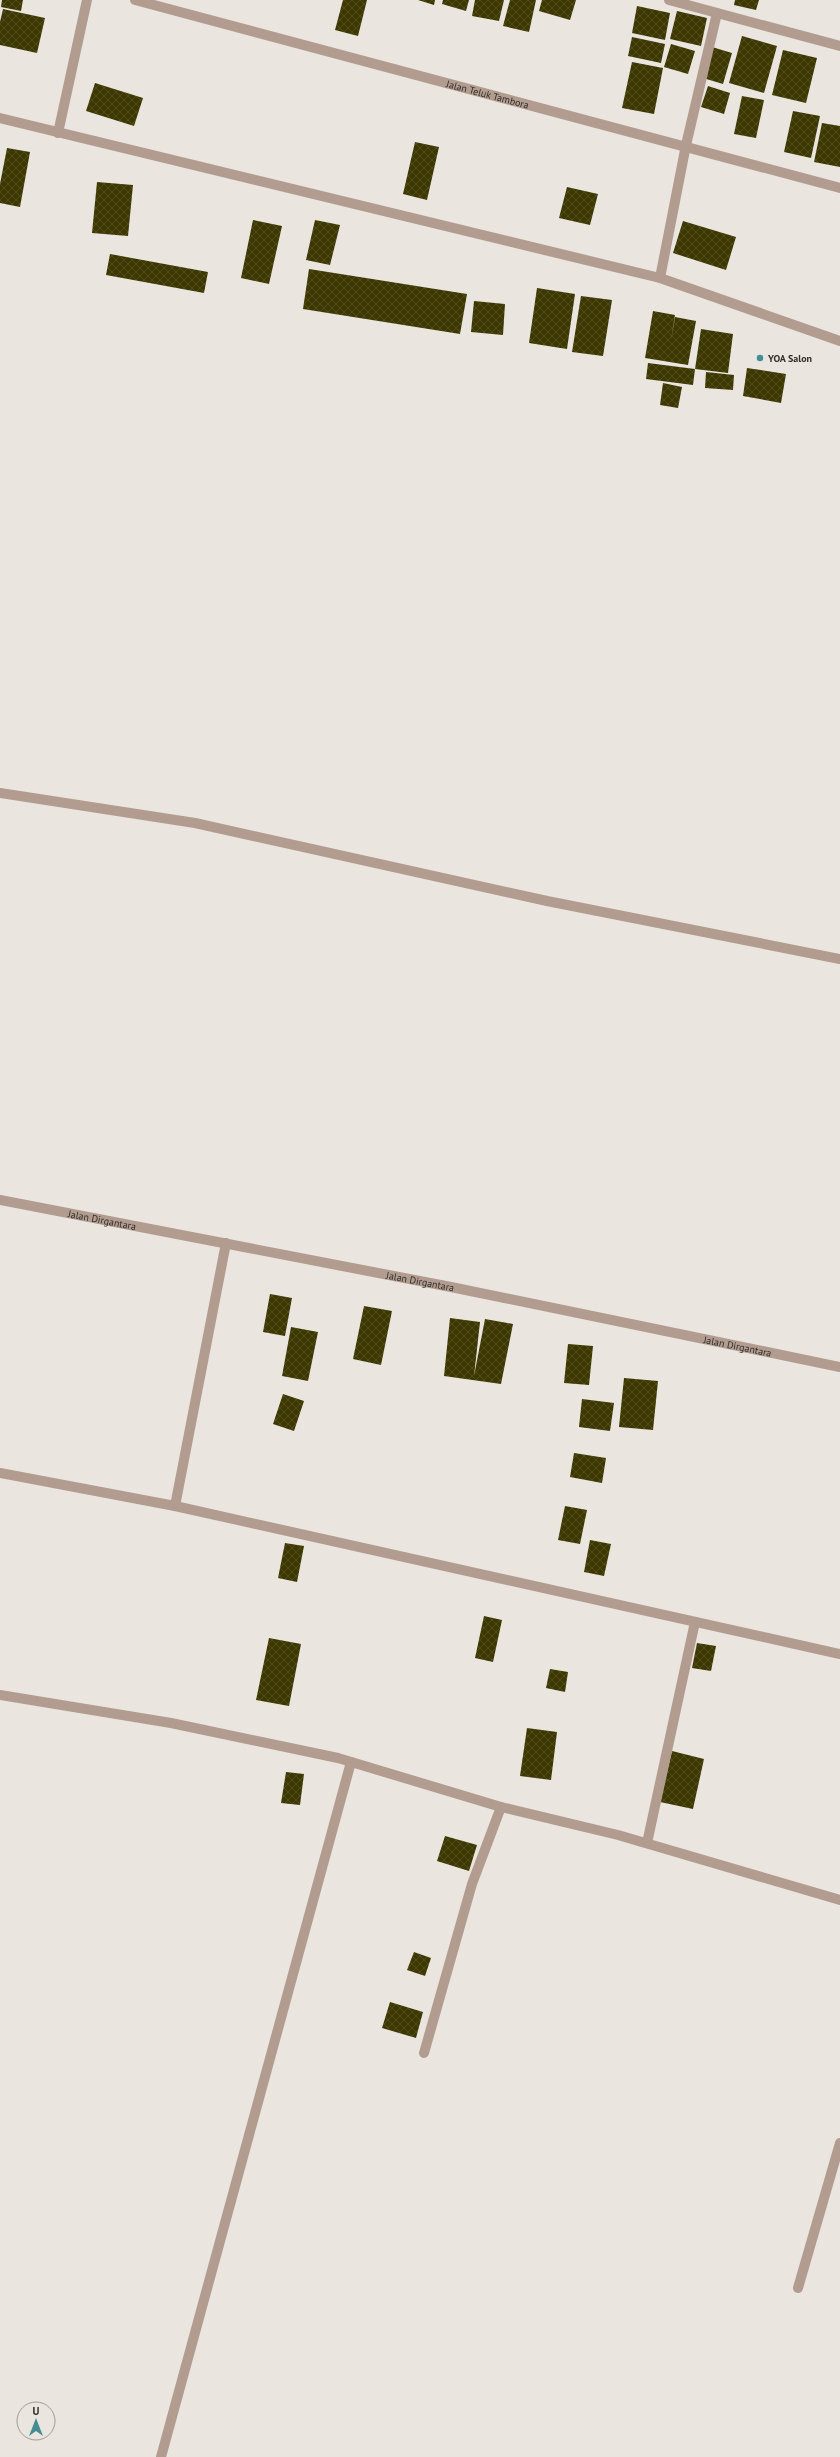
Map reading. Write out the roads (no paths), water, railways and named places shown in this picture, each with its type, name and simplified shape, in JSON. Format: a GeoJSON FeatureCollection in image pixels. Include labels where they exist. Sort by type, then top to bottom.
{"type":"FeatureCollection","features":[{"type":"Feature","properties":{"kind":"street"},"geometry":{"type":"LineString","coordinates":[[58,133],[87,0]]}},
{"type":"Feature","properties":{"kind":"street","name":"Jalan Teluk Tambora"},"geometry":{"type":"LineString","coordinates":[[135,0],[686,145],[840,188]]}},
{"type":"Feature","properties":{"kind":"street"},"geometry":{"type":"LineString","coordinates":[[669,0],[840,46]]}},
{"type":"Feature","properties":{"kind":"street"},"geometry":{"type":"LineString","coordinates":[[660,278],[686,145],[717,13]]}},
{"type":"Feature","properties":{"kind":"street"},"geometry":{"type":"LineString","coordinates":[[0,118],[660,278],[840,341]]}},
{"type":"Feature","properties":{"kind":"street"},"geometry":{"type":"LineString","coordinates":[[0,792],[195,823],[547,901],[840,959]]}},
{"type":"Feature","properties":{"kind":"street","name":"Jalan Dirgantara"},"geometry":{"type":"LineString","coordinates":[[0,1200],[226,1243],[840,1367]]}},
{"type":"Feature","properties":{"kind":"street"},"geometry":{"type":"LineString","coordinates":[[175,1506],[226,1243]]}},
{"type":"Feature","properties":{"kind":"street"},"geometry":{"type":"LineString","coordinates":[[0,1473],[175,1506],[840,1654]]}},
{"type":"Feature","properties":{"kind":"street"},"geometry":{"type":"LineString","coordinates":[[647,1844],[695,1622]]}},
{"type":"Feature","properties":{"kind":"street"},"geometry":{"type":"LineString","coordinates":[[0,1695],[171,1723],[351,1762],[501,1807],[647,1844],[840,1900]]}},
{"type":"Feature","properties":{"kind":"street"},"geometry":{"type":"LineString","coordinates":[[161,2457],[351,1762]]}},
{"type":"Feature","properties":{"kind":"street"},"geometry":{"type":"LineString","coordinates":[[424,2053],[472,1884],[501,1807]]}},
{"type":"Feature","properties":{"kind":"street"},"geometry":{"type":"LineString","coordinates":[[798,2288],[840,2144]]}},
{"type":"Feature","properties":{"kind":"place","name":"YOA Salon"},"geometry":{"type":"Point","coordinates":[760,358]}}]}
